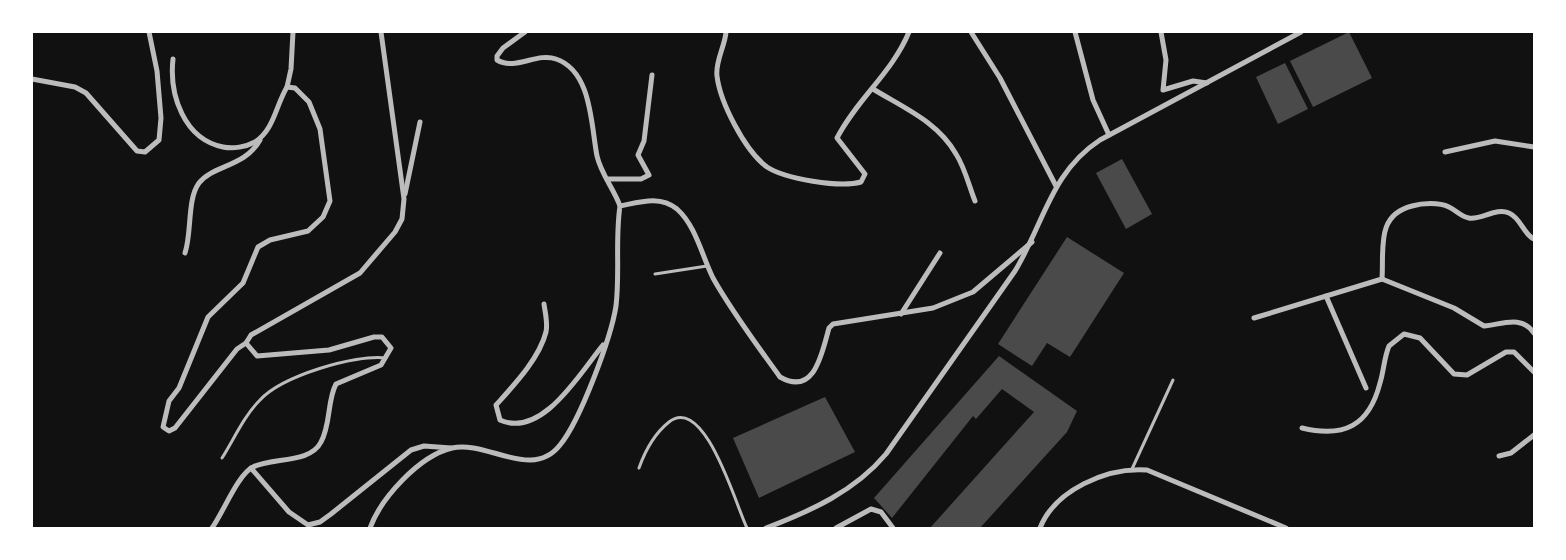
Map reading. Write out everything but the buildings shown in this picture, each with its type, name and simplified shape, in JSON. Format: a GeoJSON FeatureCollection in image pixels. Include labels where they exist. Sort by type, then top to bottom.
{"type":"FeatureCollection","features":[{"type":"Feature","properties":{"kind":"street"},"geometry":{"type":"LineString","coordinates":[[32,79],[75,87],[86,93],[136,151],[145,152],[159,140],[161,118],[149,32]]}},
{"type":"Feature","properties":{"kind":"street"},"geometry":{"type":"LineString","coordinates":[[185,253],[190,235],[191,203],[200,183],[209,174],[223,170],[248,155],[276,114],[287,87],[291,69],[292,32]]}},
{"type":"Feature","properties":{"kind":"street"},"geometry":{"type":"LineString","coordinates":[[381,32],[404,199]]}},
{"type":"Feature","properties":{"kind":"street"},"geometry":{"type":"LineString","coordinates":[[250,468],[289,512],[308,525],[320,522],[331,514],[411,450],[424,446],[478,449],[514,459],[548,456],[560,446],[582,405],[608,339],[616,305],[617,225],[620,206],[597,156],[588,101],[575,73],[564,61],[551,57],[508,64],[497,60],[503,48],[525,32]]}},
{"type":"Feature","properties":{"kind":"street"},"geometry":{"type":"LineString","coordinates":[[726,32],[716,74],[721,97],[745,141],[768,168],[790,175],[845,185],[861,183],[865,174],[837,138],[858,103],[886,73],[909,32]]}},
{"type":"Feature","properties":{"kind":"street"},"geometry":{"type":"LineString","coordinates":[[971,32],[1000,78],[1056,186]]}},
{"type":"Feature","properties":{"kind":"street"},"geometry":{"type":"LineString","coordinates":[[1075,32],[1093,100],[1109,135]]}},
{"type":"Feature","properties":{"kind":"street"},"geometry":{"type":"LineString","coordinates":[[1161,32],[1166,60],[1163,90],[1193,81],[1207,83]]}},
{"type":"Feature","properties":{"kind":"street"},"geometry":{"type":"LineString","coordinates":[[766,528],[828,500],[871,472],[967,340],[1032,242],[1056,186],[1072,162],[1109,135],[1301,32]]}},
{"type":"Feature","properties":{"kind":"street"},"geometry":{"type":"LineString","coordinates":[[173,59],[172,81],[180,111],[198,136],[215,145],[232,149],[253,143],[262,136]]}},
{"type":"Feature","properties":{"kind":"street"},"geometry":{"type":"LineString","coordinates":[[606,179],[641,179],[649,175],[638,154],[644,141],[652,75]]}},
{"type":"Feature","properties":{"kind":"street"},"geometry":{"type":"LineString","coordinates":[[287,87],[295,88],[309,102],[320,129],[330,201],[323,217],[308,231],[270,240],[258,248],[243,283],[208,317],[179,387],[169,401],[163,427],[169,431],[175,428],[237,349],[246,344],[251,335],[360,273],[395,232],[402,219],[420,122]]}},
{"type":"Feature","properties":{"kind":"street"},"geometry":{"type":"LineString","coordinates":[[873,89],[927,120],[949,142],[958,156],[975,201]]}},
{"type":"Feature","properties":{"kind":"street"},"geometry":{"type":"LineString","coordinates":[[1445,152],[1495,141],[1534,147]]}},
{"type":"Feature","properties":{"kind":"street"},"geometry":{"type":"LineString","coordinates":[[620,206],[652,200],[662,201],[677,209],[690,225],[707,266],[724,295],[780,377],[790,383],[799,382],[815,371],[829,328],[833,324],[869,316],[901,314],[933,308],[973,292],[1032,242]]}},
{"type":"Feature","properties":{"kind":"street"},"geometry":{"type":"LineString","coordinates":[[1382,279],[1385,229],[1389,218],[1400,209],[1419,204],[1448,206],[1462,216],[1474,219],[1504,211],[1512,214],[1529,237],[1534,239]]}},
{"type":"Feature","properties":{"kind":"street"},"geometry":{"type":"LineString","coordinates":[[901,314],[940,253]]}},
{"type":"Feature","properties":{"kind":"street"},"geometry":{"type":"LineString","coordinates":[[1254,318],[1382,279],[1454,308],[1484,326],[1520,321],[1529,325],[1534,333]]}},
{"type":"Feature","properties":{"kind":"street"},"geometry":{"type":"LineString","coordinates":[[1326,296],[1366,388]]}},
{"type":"Feature","properties":{"kind":"street"},"geometry":{"type":"LineString","coordinates":[[544,304],[547,329],[543,340],[524,372],[496,405],[500,420],[507,423],[528,423],[545,415],[608,339]]}},
{"type":"Feature","properties":{"kind":"street"},"geometry":{"type":"LineString","coordinates":[[1302,428],[1324,433],[1340,432],[1364,418],[1377,394],[1389,346],[1404,334],[1420,338],[1454,374],[1467,375],[1506,352],[1514,352],[1534,372]]}},
{"type":"Feature","properties":{"kind":"street"},"geometry":{"type":"LineString","coordinates":[[212,528],[239,482],[250,468],[272,459],[297,457],[313,452],[321,443],[336,384],[370,371],[388,358],[391,348],[382,337],[374,337],[330,350],[257,356],[246,344]]}},
{"type":"Feature","properties":{"kind":"street"},"geometry":{"type":"LineString","coordinates":[[1499,456],[1511,453],[1534,435]]}},
{"type":"Feature","properties":{"kind":"street"},"geometry":{"type":"LineString","coordinates":[[370,528],[385,498],[426,461],[453,448]]}},
{"type":"Feature","properties":{"kind":"street"},"geometry":{"type":"LineString","coordinates":[[1040,528],[1061,498],[1103,475],[1132,469],[1147,470],[1286,528]]}},
{"type":"Feature","properties":{"kind":"street"},"geometry":{"type":"LineString","coordinates":[[836,528],[871,509],[881,512],[893,528]]}},
{"type":"Feature","properties":{"kind":"lane"},"geometry":{"type":"LineString","coordinates":[[655,274],[707,266]]}},
{"type":"Feature","properties":{"kind":"lane"},"geometry":{"type":"LineString","coordinates":[[222,458],[261,398],[289,381],[351,359],[388,358]]}},
{"type":"Feature","properties":{"kind":"lane"},"geometry":{"type":"LineString","coordinates":[[1132,469],[1173,380]]}},
{"type":"Feature","properties":{"kind":"lane"},"geometry":{"type":"LineString","coordinates":[[639,468],[644,453],[661,429],[673,419],[687,417],[696,422],[707,436],[747,528]]}}]}
